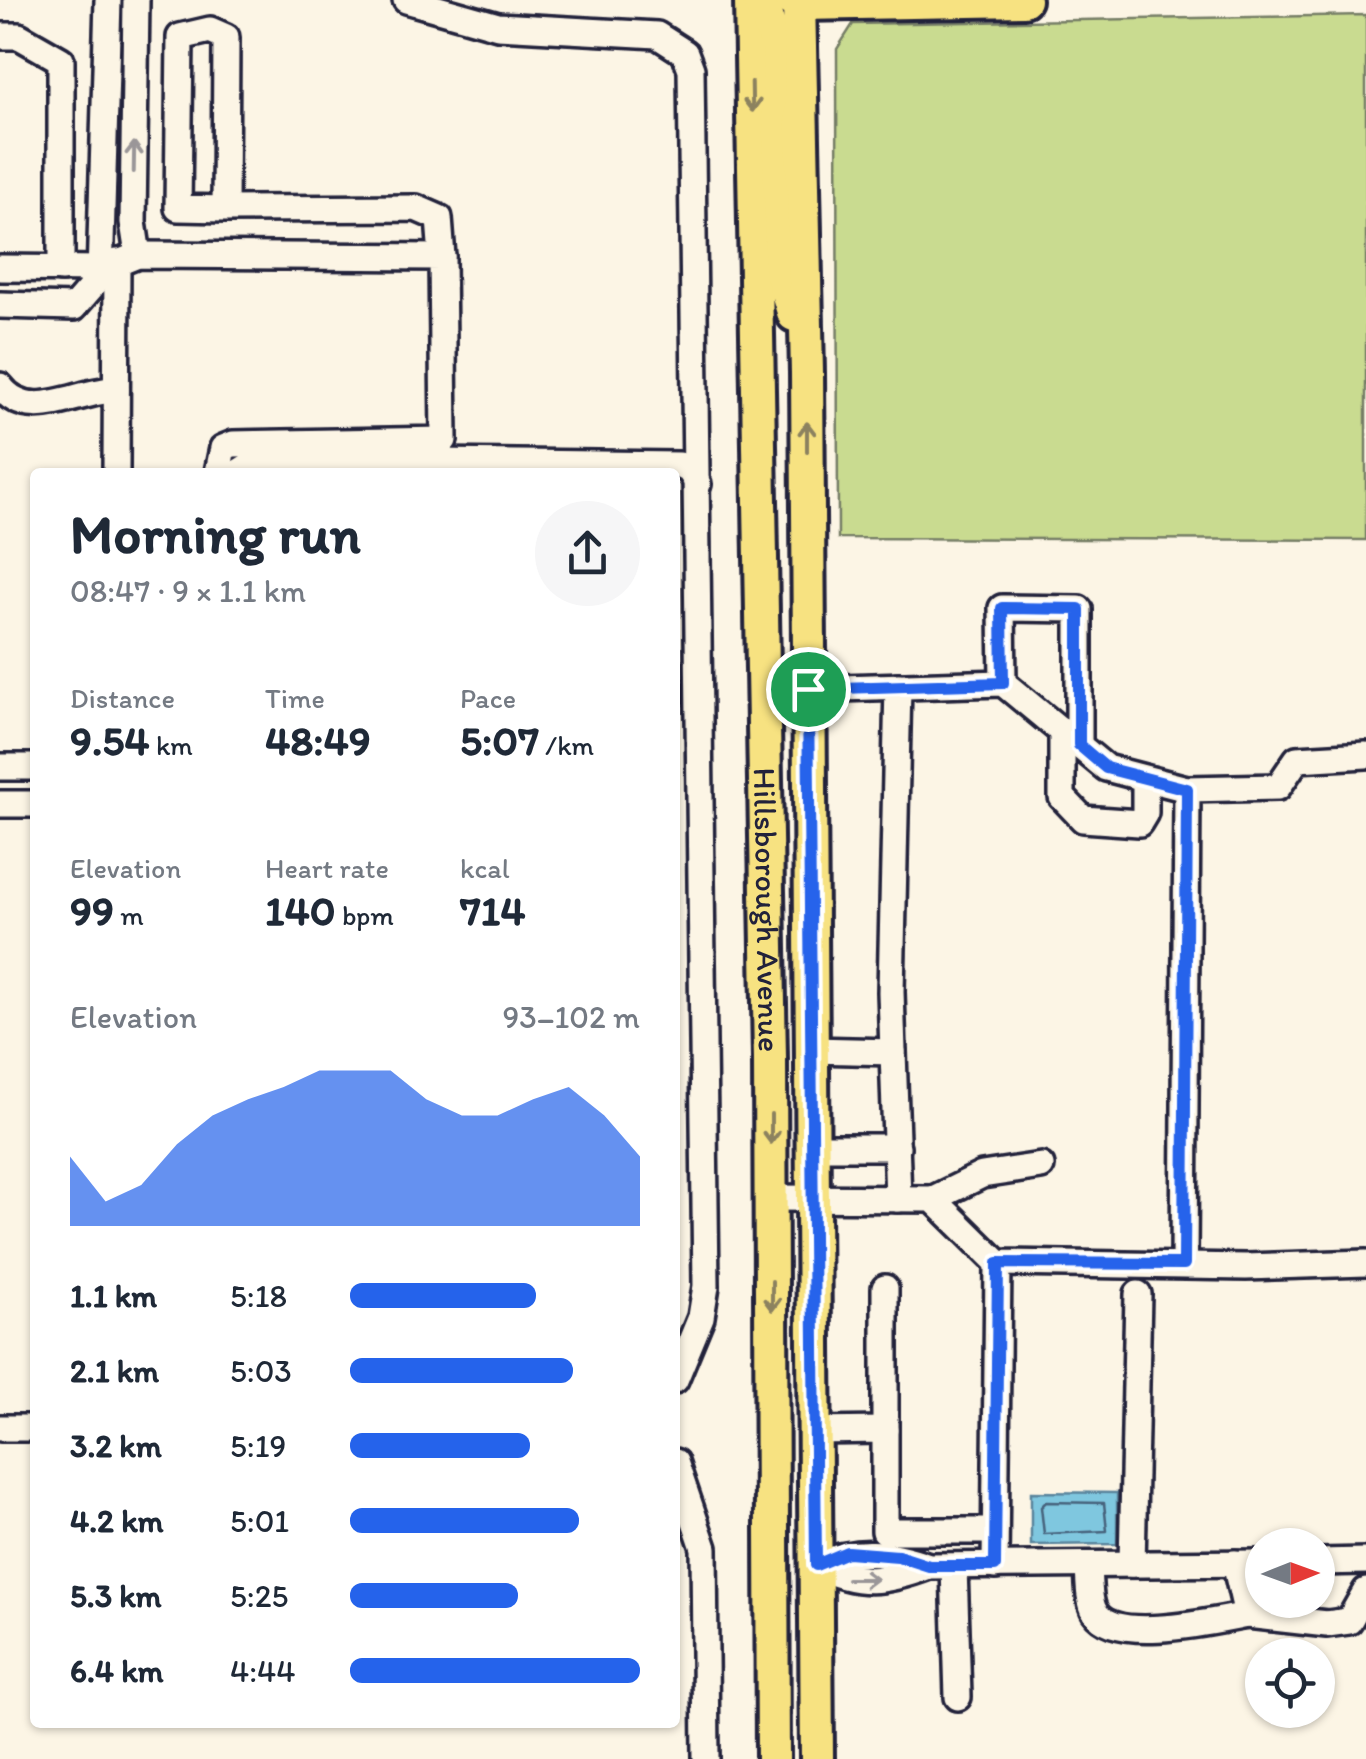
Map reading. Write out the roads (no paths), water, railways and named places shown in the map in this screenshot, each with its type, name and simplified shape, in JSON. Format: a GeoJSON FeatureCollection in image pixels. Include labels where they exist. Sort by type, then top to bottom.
{"type":"FeatureCollection","features":[{"type":"Feature","properties":{"kind":"main road","name":"Hillsborough Avenue"},"geometry":{"type":"LineString","coordinates":[[751,0],[771,1198],[774,1759]]}},
{"type":"Feature","properties":{"kind":"main road"},"geometry":{"type":"LineString","coordinates":[[759,0],[778,47],[780,272],[806,352]]}},
{"type":"Feature","properties":{"kind":"main road"},"geometry":{"type":"LineString","coordinates":[[797,1],[1024,0]]}},
{"type":"Feature","properties":{"kind":"main road","name":"Hillsborough Avenue"},"geometry":{"type":"LineString","coordinates":[[797,1],[806,352],[817,1759]]}},
{"type":"Feature","properties":{"kind":"main road"},"geometry":{"type":"LineString","coordinates":[[760,438],[784,476],[785,631],[791,672],[808,689]]}},
{"type":"Feature","properties":{"kind":"main road"},"geometry":{"type":"LineString","coordinates":[[773,1537],[792,1573],[794,1759]]}},
{"type":"Feature","properties":{"kind":"street"},"geometry":{"type":"LineString","coordinates":[[108,0],[119,262],[116,468]]}},
{"type":"Feature","properties":{"kind":"street"},"geometry":{"type":"LineString","coordinates":[[0,305],[74,307],[119,262],[133,222],[136,0]]}},
{"type":"Feature","properties":{"kind":"street"},"geometry":{"type":"LineString","coordinates":[[406,0],[498,26],[646,33],[684,54],[694,87],[706,1286],[700,1317],[680,1367]]}},
{"type":"Feature","properties":{"kind":"street"},"geometry":{"type":"LineString","coordinates":[[178,255],[180,37],[210,30],[226,36],[226,210]]}},
{"type":"Feature","properties":{"kind":"street"},"geometry":{"type":"LineString","coordinates":[[0,36],[19,36],[62,60],[61,269]]}},
{"type":"Feature","properties":{"kind":"street"},"geometry":{"type":"LineString","coordinates":[[178,208],[416,208],[439,218],[444,440],[233,444],[223,448],[219,468]]}},
{"type":"Feature","properties":{"kind":"street"},"geometry":{"type":"LineString","coordinates":[[0,268],[61,269],[178,255],[442,257]]}},
{"type":"Feature","properties":{"kind":"street"},"geometry":{"type":"LineString","coordinates":[[0,386],[18,401],[33,404],[56,404],[102,390],[116,390]]}},
{"type":"Feature","properties":{"kind":"street"},"geometry":{"type":"LineString","coordinates":[[245,468],[258,460],[679,465],[689,470],[698,484]]}},
{"type":"Feature","properties":{"kind":"street"},"geometry":{"type":"LineString","coordinates":[[1003,683],[1002,608],[1079,609],[1062,797],[1084,819],[1139,823],[1145,813],[1145,779]]}},
{"type":"Feature","properties":{"kind":"street"},"geometry":{"type":"LineString","coordinates":[[808,689],[1003,683],[1106,768],[1187,789],[1278,787],[1297,759],[1366,755]]}},
{"type":"Feature","properties":{"kind":"street"},"geometry":{"type":"LineString","coordinates":[[898,686],[900,772],[891,916],[898,1199]]}},
{"type":"Feature","properties":{"kind":"street"},"geometry":{"type":"LineString","coordinates":[[0,767],[30,768]]}},
{"type":"Feature","properties":{"kind":"street"},"geometry":{"type":"LineString","coordinates":[[1184,1264],[1187,789]]}},
{"type":"Feature","properties":{"kind":"street"},"geometry":{"type":"LineString","coordinates":[[0,804],[30,804]]}},
{"type":"Feature","properties":{"kind":"street"},"geometry":{"type":"LineString","coordinates":[[811,1050],[893,1052]]}},
{"type":"Feature","properties":{"kind":"street"},"geometry":{"type":"LineString","coordinates":[[812,1147],[897,1148]]}},
{"type":"Feature","properties":{"kind":"street"},"geometry":{"type":"LineString","coordinates":[[771,1198],[933,1199],[982,1176],[1041,1166]]}},
{"type":"Feature","properties":{"kind":"street"},"geometry":{"type":"LineString","coordinates":[[933,1199],[998,1263],[1366,1263]]}},
{"type":"Feature","properties":{"kind":"street"},"geometry":{"type":"LineString","coordinates":[[995,1566],[998,1263]]}},
{"type":"Feature","properties":{"kind":"street"},"geometry":{"type":"LineString","coordinates":[[885,1288],[885,1531],[995,1532]]}},
{"type":"Feature","properties":{"kind":"street"},"geometry":{"type":"LineString","coordinates":[[1132,1564],[1138,1294]]}},
{"type":"Feature","properties":{"kind":"street"},"geometry":{"type":"LineString","coordinates":[[0,1428],[30,1428]]}},
{"type":"Feature","properties":{"kind":"street"},"geometry":{"type":"LineString","coordinates":[[814,1431],[884,1430]]}},
{"type":"Feature","properties":{"kind":"street"},"geometry":{"type":"LineString","coordinates":[[680,1477],[704,1548],[706,1759]]}},
{"type":"Feature","properties":{"kind":"street"},"geometry":{"type":"LineString","coordinates":[[816,1565],[847,1552],[898,1556],[942,1566],[1245,1563]]}},
{"type":"Feature","properties":{"kind":"street"},"geometry":{"type":"LineString","coordinates":[[1335,1562],[1366,1561]]}},
{"type":"Feature","properties":{"kind":"street"},"geometry":{"type":"LineString","coordinates":[[1235,1563],[1245,1603]]}},
{"type":"Feature","properties":{"kind":"street"},"geometry":{"type":"LineString","coordinates":[[1088,1565],[1093,1610],[1105,1622],[1125,1628],[1199,1626],[1245,1616]]}},
{"type":"Feature","properties":{"kind":"street"},"geometry":{"type":"LineString","coordinates":[[942,1566],[958,1697]]}},
{"type":"Feature","properties":{"kind":"street"},"geometry":{"type":"LineString","coordinates":[[1274,1618],[1327,1624],[1348,1621],[1366,1591]]}},
{"type":"Feature","properties":{"kind":"water"},"geometry":{"type":"Polygon","coordinates":[[[1031,1492],[1117,1493],[1117,1544],[1031,1545],[1031,1492]]]}}]}
